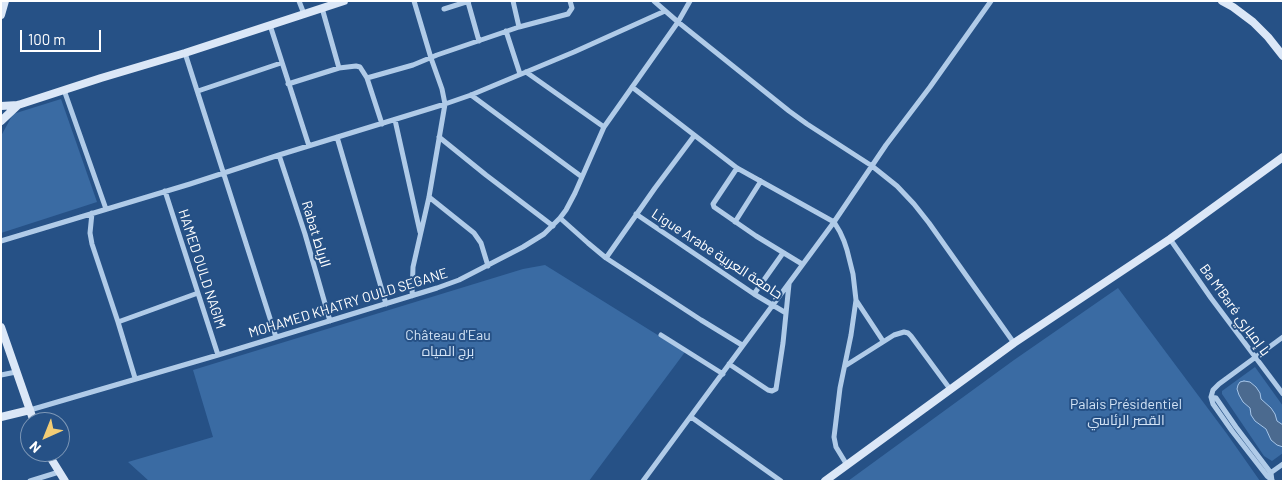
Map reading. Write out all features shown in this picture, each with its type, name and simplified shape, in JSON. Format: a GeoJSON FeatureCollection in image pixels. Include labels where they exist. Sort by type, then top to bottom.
{"type":"FeatureCollection","features":[{"type":"Feature","properties":{"kind":"street"},"geometry":{"type":"LineString","coordinates":[[1,14],[5,1]]}},
{"type":"Feature","properties":{"kind":"street"},"geometry":{"type":"LineString","coordinates":[[299,1],[304,14]]}},
{"type":"Feature","properties":{"kind":"street"},"geometry":{"type":"LineString","coordinates":[[1,106],[18,105],[344,1]]}},
{"type":"Feature","properties":{"kind":"street"},"geometry":{"type":"LineString","coordinates":[[412,296],[412,267],[428,197],[445,104],[414,1]]}},
{"type":"Feature","properties":{"kind":"street"},"geometry":{"type":"LineString","coordinates":[[513,1],[518,27]]}},
{"type":"Feature","properties":{"kind":"street"},"geometry":{"type":"LineString","coordinates":[[367,78],[413,65],[518,27],[568,14],[572,8],[570,1]]}},
{"type":"Feature","properties":{"kind":"street"},"geometry":{"type":"LineString","coordinates":[[654,1],[795,115],[872,166],[898,186],[935,230],[1014,343]]}},
{"type":"Feature","properties":{"kind":"street","name":"MOHAMED KHATRY OULD SEGANE"},"geometry":{"type":"LineString","coordinates":[[30,410],[412,296],[459,280],[530,243],[544,234],[560,218],[576,193],[604,127],[678,22],[690,1]]}},
{"type":"Feature","properties":{"kind":"street"},"geometry":{"type":"LineString","coordinates":[[643,481],[834,222],[894,134],[991,1]]}},
{"type":"Feature","properties":{"kind":"street"},"geometry":{"type":"LineString","coordinates":[[1222,1],[1252,22],[1268,37],[1283,56]]}},
{"type":"Feature","properties":{"kind":"street"},"geometry":{"type":"LineString","coordinates":[[444,9],[469,2],[479,41]]}},
{"type":"Feature","properties":{"kind":"street"},"geometry":{"type":"LineString","coordinates":[[322,8],[339,68]]}},
{"type":"Feature","properties":{"kind":"street"},"geometry":{"type":"LineString","coordinates":[[1,241],[396,120],[471,95],[574,52],[665,10]]}},
{"type":"Feature","properties":{"kind":"street"},"geometry":{"type":"LineString","coordinates":[[270,24],[309,146]]}},
{"type":"Feature","properties":{"kind":"street"},"geometry":{"type":"LineString","coordinates":[[506,31],[523,73],[604,127]]}},
{"type":"Feature","properties":{"kind":"street"},"geometry":{"type":"LineString","coordinates":[[185,53],[276,337]]}},
{"type":"Feature","properties":{"kind":"street"},"geometry":{"type":"LineString","coordinates":[[198,91],[282,62]]}},
{"type":"Feature","properties":{"kind":"street"},"geometry":{"type":"LineString","coordinates":[[288,84],[339,68],[360,67],[367,78],[382,124]]}},
{"type":"Feature","properties":{"kind":"street"},"geometry":{"type":"LineString","coordinates":[[632,87],[737,168],[834,222],[847,250],[856,300],[840,388],[834,437],[836,447],[847,465]]}},
{"type":"Feature","properties":{"kind":"street"},"geometry":{"type":"LineString","coordinates":[[64,90],[106,209]]}},
{"type":"Feature","properties":{"kind":"street"},"geometry":{"type":"LineString","coordinates":[[471,95],[582,177]]}},
{"type":"Feature","properties":{"kind":"street"},"geometry":{"type":"LineString","coordinates":[[1,121],[18,105]]}},
{"type":"Feature","properties":{"kind":"street"},"geometry":{"type":"LineString","coordinates":[[396,120],[420,233]]}},
{"type":"Feature","properties":{"kind":"street"},"geometry":{"type":"LineString","coordinates":[[606,258],[694,136]]}},
{"type":"Feature","properties":{"kind":"street"},"geometry":{"type":"LineString","coordinates":[[337,137],[386,304]]}},
{"type":"Feature","properties":{"kind":"street"},"geometry":{"type":"LineString","coordinates":[[439,137],[553,226]]}},
{"type":"Feature","properties":{"kind":"street","name":"Rabat الرباط"},"geometry":{"type":"LineString","coordinates":[[279,155],[305,234],[330,321]]}},
{"type":"Feature","properties":{"kind":"street"},"geometry":{"type":"LineString","coordinates":[[825,481],[1014,343],[1170,238],[1283,157]]}},
{"type":"Feature","properties":{"kind":"street"},"geometry":{"type":"LineString","coordinates":[[737,168],[714,204],[716,210],[802,264]]}},
{"type":"Feature","properties":{"kind":"street"},"geometry":{"type":"LineString","coordinates":[[735,222],[761,182]]}},
{"type":"Feature","properties":{"kind":"street","name":"HAMED OULD NAGIM"},"geometry":{"type":"LineString","coordinates":[[165,191],[218,355]]}},
{"type":"Feature","properties":{"kind":"street"},"geometry":{"type":"LineString","coordinates":[[428,197],[474,233],[481,243],[488,266]]}},
{"type":"Feature","properties":{"kind":"street"},"geometry":{"type":"LineString","coordinates":[[92,213],[90,238],[135,378]]}},
{"type":"Feature","properties":{"kind":"street","name":"Ligue Arabe جامعة العربية"},"geometry":{"type":"LineString","coordinates":[[636,214],[754,294],[786,313]]}},
{"type":"Feature","properties":{"kind":"street"},"geometry":{"type":"LineString","coordinates":[[560,218],[606,258],[742,345]]}},
{"type":"Feature","properties":{"kind":"street","name":"Ba M'Baré با إمباري"},"geometry":{"type":"LineString","coordinates":[[1170,238],[1211,298],[1283,394]]}},
{"type":"Feature","properties":{"kind":"street"},"geometry":{"type":"LineString","coordinates":[[754,294],[783,253]]}},
{"type":"Feature","properties":{"kind":"street"},"geometry":{"type":"LineString","coordinates":[[729,364],[768,390],[776,389],[789,284]]}},
{"type":"Feature","properties":{"kind":"street"},"geometry":{"type":"LineString","coordinates":[[118,322],[198,293]]}},
{"type":"Feature","properties":{"kind":"street"},"geometry":{"type":"LineString","coordinates":[[856,300],[883,341]]}},
{"type":"Feature","properties":{"kind":"street"},"geometry":{"type":"LineString","coordinates":[[1,327],[30,410],[1,417]]}},
{"type":"Feature","properties":{"kind":"street"},"geometry":{"type":"LineString","coordinates":[[845,366],[899,332],[908,333],[950,389]]}},
{"type":"Feature","properties":{"kind":"street"},"geometry":{"type":"LineString","coordinates":[[661,335],[723,374]]}},
{"type":"Feature","properties":{"kind":"street"},"geometry":{"type":"LineString","coordinates":[[1272,481],[1216,398],[1212,396],[1213,390],[1216,387],[1283,337]]}},
{"type":"Feature","properties":{"kind":"street"},"geometry":{"type":"LineString","coordinates":[[1,375],[16,372]]}},
{"type":"Feature","properties":{"kind":"street"},"geometry":{"type":"LineString","coordinates":[[691,416],[781,481]]}},
{"type":"Feature","properties":{"kind":"street"},"geometry":{"type":"LineString","coordinates":[[53,462],[66,481]]}},
{"type":"Feature","properties":{"kind":"street"},"geometry":{"type":"LineString","coordinates":[[1269,475],[1283,464]]}},
{"type":"Feature","properties":{"kind":"street"},"geometry":{"type":"LineString","coordinates":[[30,481],[59,472]]}},
{"type":"Feature","properties":{"kind":"green space"},"geometry":{"type":"Polygon","coordinates":[[[61,99],[97,202],[1,233],[1,136],[13,114],[61,99]]]}},
{"type":"Feature","properties":{"kind":"green space","name":"Château d'Eau برج المياه"},"geometry":{"type":"Polygon","coordinates":[[[545,265],[685,352],[589,481],[149,481],[128,462],[213,437],[193,370],[523,269],[545,265]]]}},
{"type":"Feature","properties":{"kind":"green space","name":"Palais Présidentiel القصر الرئاسي"},"geometry":{"type":"Polygon","coordinates":[[[1118,288],[1260,481],[848,481],[1014,360],[1118,288]]]}},
{"type":"Feature","properties":{"kind":"green space"},"geometry":{"type":"Polygon","coordinates":[[[1255,367],[1283,406],[1283,453],[1272,461],[1264,456],[1222,394],[1222,391],[1255,367]]]}},
{"type":"Feature","properties":{"kind":"shaded area"},"geometry":{"type":"Polygon","coordinates":[[[1240,382],[1250,382],[1256,387],[1261,399],[1271,408],[1277,421],[1283,425],[1283,447],[1271,440],[1266,429],[1255,421],[1251,415],[1250,408],[1243,402],[1237,389],[1240,382]]]}}]}
